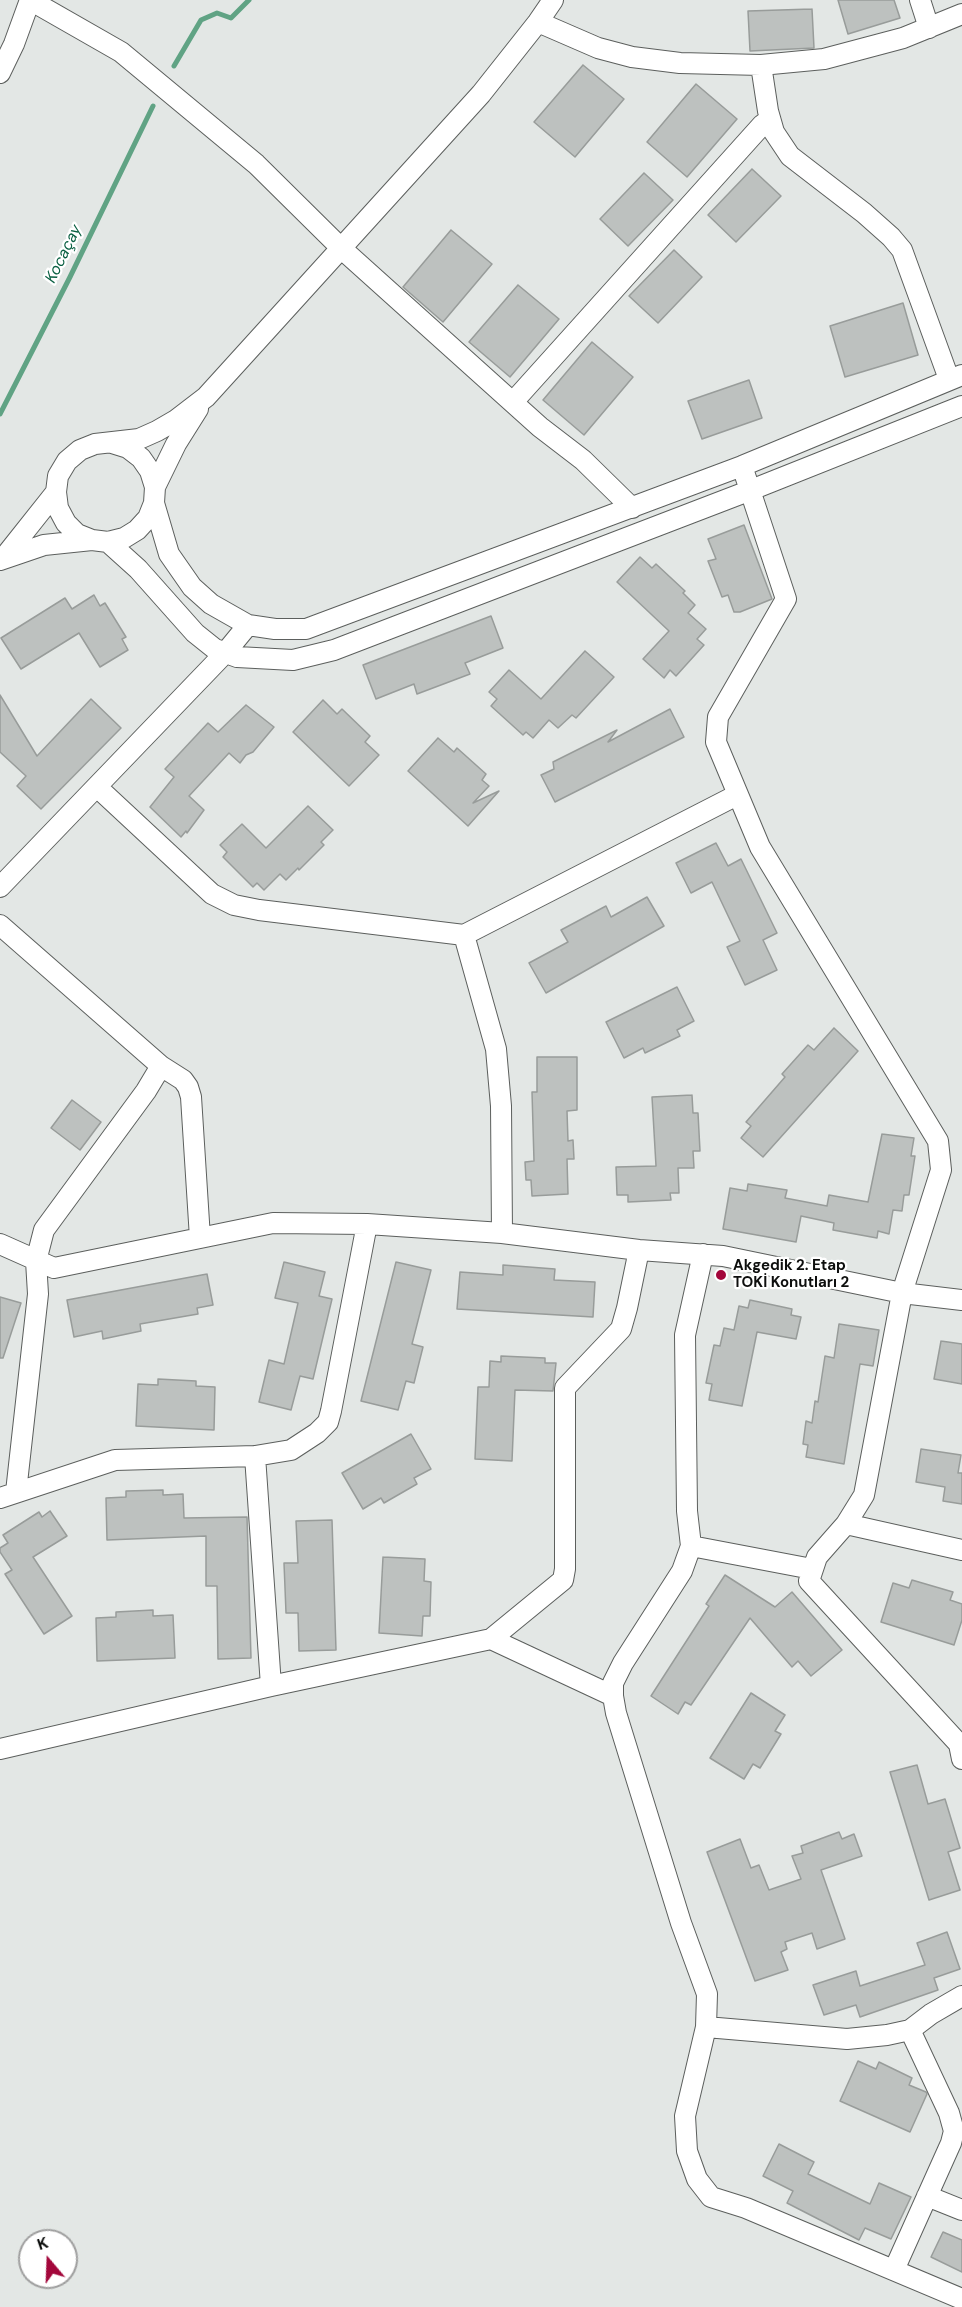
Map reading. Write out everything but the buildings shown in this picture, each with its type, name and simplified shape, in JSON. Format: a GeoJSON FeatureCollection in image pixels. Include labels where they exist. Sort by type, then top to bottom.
{"type":"FeatureCollection","features":[{"type":"Feature","properties":{"kind":"street"},"geometry":{"type":"LineString","coordinates":[[0,73],[14,44],[30,0],[121,52],[256,164],[342,249],[566,449],[583,460],[632,508]]}},
{"type":"Feature","properties":{"kind":"street"},"geometry":{"type":"LineString","coordinates":[[553,0],[481,94],[206,397],[176,420],[139,439],[95,444],[80,450],[67,461],[58,476],[56,492],[58,508],[66,523],[78,534],[100,541],[138,569],[195,633],[215,649],[237,657],[293,660],[334,650],[751,490],[962,406]]}},
{"type":"Feature","properties":{"kind":"street"},"geometry":{"type":"LineString","coordinates":[[920,0],[929,27]]}},
{"type":"Feature","properties":{"kind":"street"},"geometry":{"type":"LineString","coordinates":[[538,22],[598,48],[632,57],[680,63],[761,65],[824,59],[903,38],[962,14]]}},
{"type":"Feature","properties":{"kind":"street"},"geometry":{"type":"LineString","coordinates":[[112,443],[128,448],[141,458],[150,471],[169,554],[192,587],[211,604],[248,625],[275,629],[306,629],[742,466],[956,377],[902,250],[864,213],[790,156],[774,132],[761,65]]}},
{"type":"Feature","properties":{"kind":"street"},"geometry":{"type":"LineString","coordinates":[[513,402],[770,119]]}},
{"type":"Feature","properties":{"kind":"street"},"geometry":{"type":"LineString","coordinates":[[2,559],[44,544],[124,538],[137,530],[148,518],[154,495],[176,444],[206,397]]}},
{"type":"Feature","properties":{"kind":"street"},"geometry":{"type":"LineString","coordinates":[[742,466],[786,599],[718,717],[716,742],[760,847],[938,1141],[941,1170],[902,1293],[864,1495],[846,1524],[817,1557],[809,1581],[961,1749]]}},
{"type":"Feature","properties":{"kind":"street"},"geometry":{"type":"LineString","coordinates":[[2,559],[56,492]]}},
{"type":"Feature","properties":{"kind":"street"},"geometry":{"type":"LineString","coordinates":[[0,887],[225,653],[248,625]]}},
{"type":"Feature","properties":{"kind":"street"},"geometry":{"type":"LineString","coordinates":[[97,787],[212,894],[234,905],[464,935],[737,795]]}},
{"type":"Feature","properties":{"kind":"street"},"geometry":{"type":"LineString","coordinates":[[0,925],[161,1066],[183,1080],[192,1097],[200,1238]]}},
{"type":"Feature","properties":{"kind":"street"},"geometry":{"type":"LineString","coordinates":[[464,935],[496,1049],[501,1106],[502,1233]]}},
{"type":"Feature","properties":{"kind":"street"},"geometry":{"type":"LineString","coordinates":[[161,1066],[146,1091],[44,1230],[36,1261],[38,1294],[8,1495],[115,1460],[255,1456],[291,1450],[317,1433],[328,1422],[367,1224]]}},
{"type":"Feature","properties":{"kind":"street"},"geometry":{"type":"LineString","coordinates":[[0,1244],[54,1268],[273,1222],[367,1224],[502,1233],[639,1250],[703,1254],[770,1264],[902,1293],[962,1300]]}},
{"type":"Feature","properties":{"kind":"street"},"geometry":{"type":"LineString","coordinates":[[0,1749],[272,1686],[491,1639],[563,1580],[565,1569],[565,1388],[621,1329],[639,1250]]}},
{"type":"Feature","properties":{"kind":"street"},"geometry":{"type":"LineString","coordinates":[[703,1254],[685,1335],[687,1511],[691,1545],[682,1570],[623,1663],[613,1683],[616,1713],[681,1923],[707,1994],[706,2027],[685,2116],[687,2151],[697,2179],[711,2197],[746,2208],[962,2299]]}},
{"type":"Feature","properties":{"kind":"street"},"geometry":{"type":"LineString","coordinates":[[255,1456],[272,1686]]}},
{"type":"Feature","properties":{"kind":"street"},"geometry":{"type":"LineString","coordinates":[[846,1524],[962,1550]]}},
{"type":"Feature","properties":{"kind":"street"},"geometry":{"type":"LineString","coordinates":[[691,1545],[812,1569]]}},
{"type":"Feature","properties":{"kind":"street"},"geometry":{"type":"LineString","coordinates":[[491,1639],[613,1696]]}},
{"type":"Feature","properties":{"kind":"street"},"geometry":{"type":"LineString","coordinates":[[706,2027],[847,2039],[910,2030],[931,2014],[962,1996]]}},
{"type":"Feature","properties":{"kind":"street"},"geometry":{"type":"LineString","coordinates":[[894,2270],[951,2143],[954,2131],[949,2113],[910,2030]]}},
{"type":"Feature","properties":{"kind":"street"},"geometry":{"type":"LineString","coordinates":[[927,2196],[962,2210]]}},
{"type":"Feature","properties":{"kind":"waterway","name":"Kocaçay"},"geometry":{"type":"LineString","coordinates":[[174,66],[201,20],[217,13],[231,18],[249,0]]}},
{"type":"Feature","properties":{"kind":"waterway","name":"Kocaçay"},"geometry":{"type":"LineString","coordinates":[[0,414],[153,106]]}},
{"type":"Feature","properties":{"kind":"place","name":"Akgedik 2. Etap TOKİ Konutları 2"},"geometry":{"type":"Point","coordinates":[721,1275]}}]}
